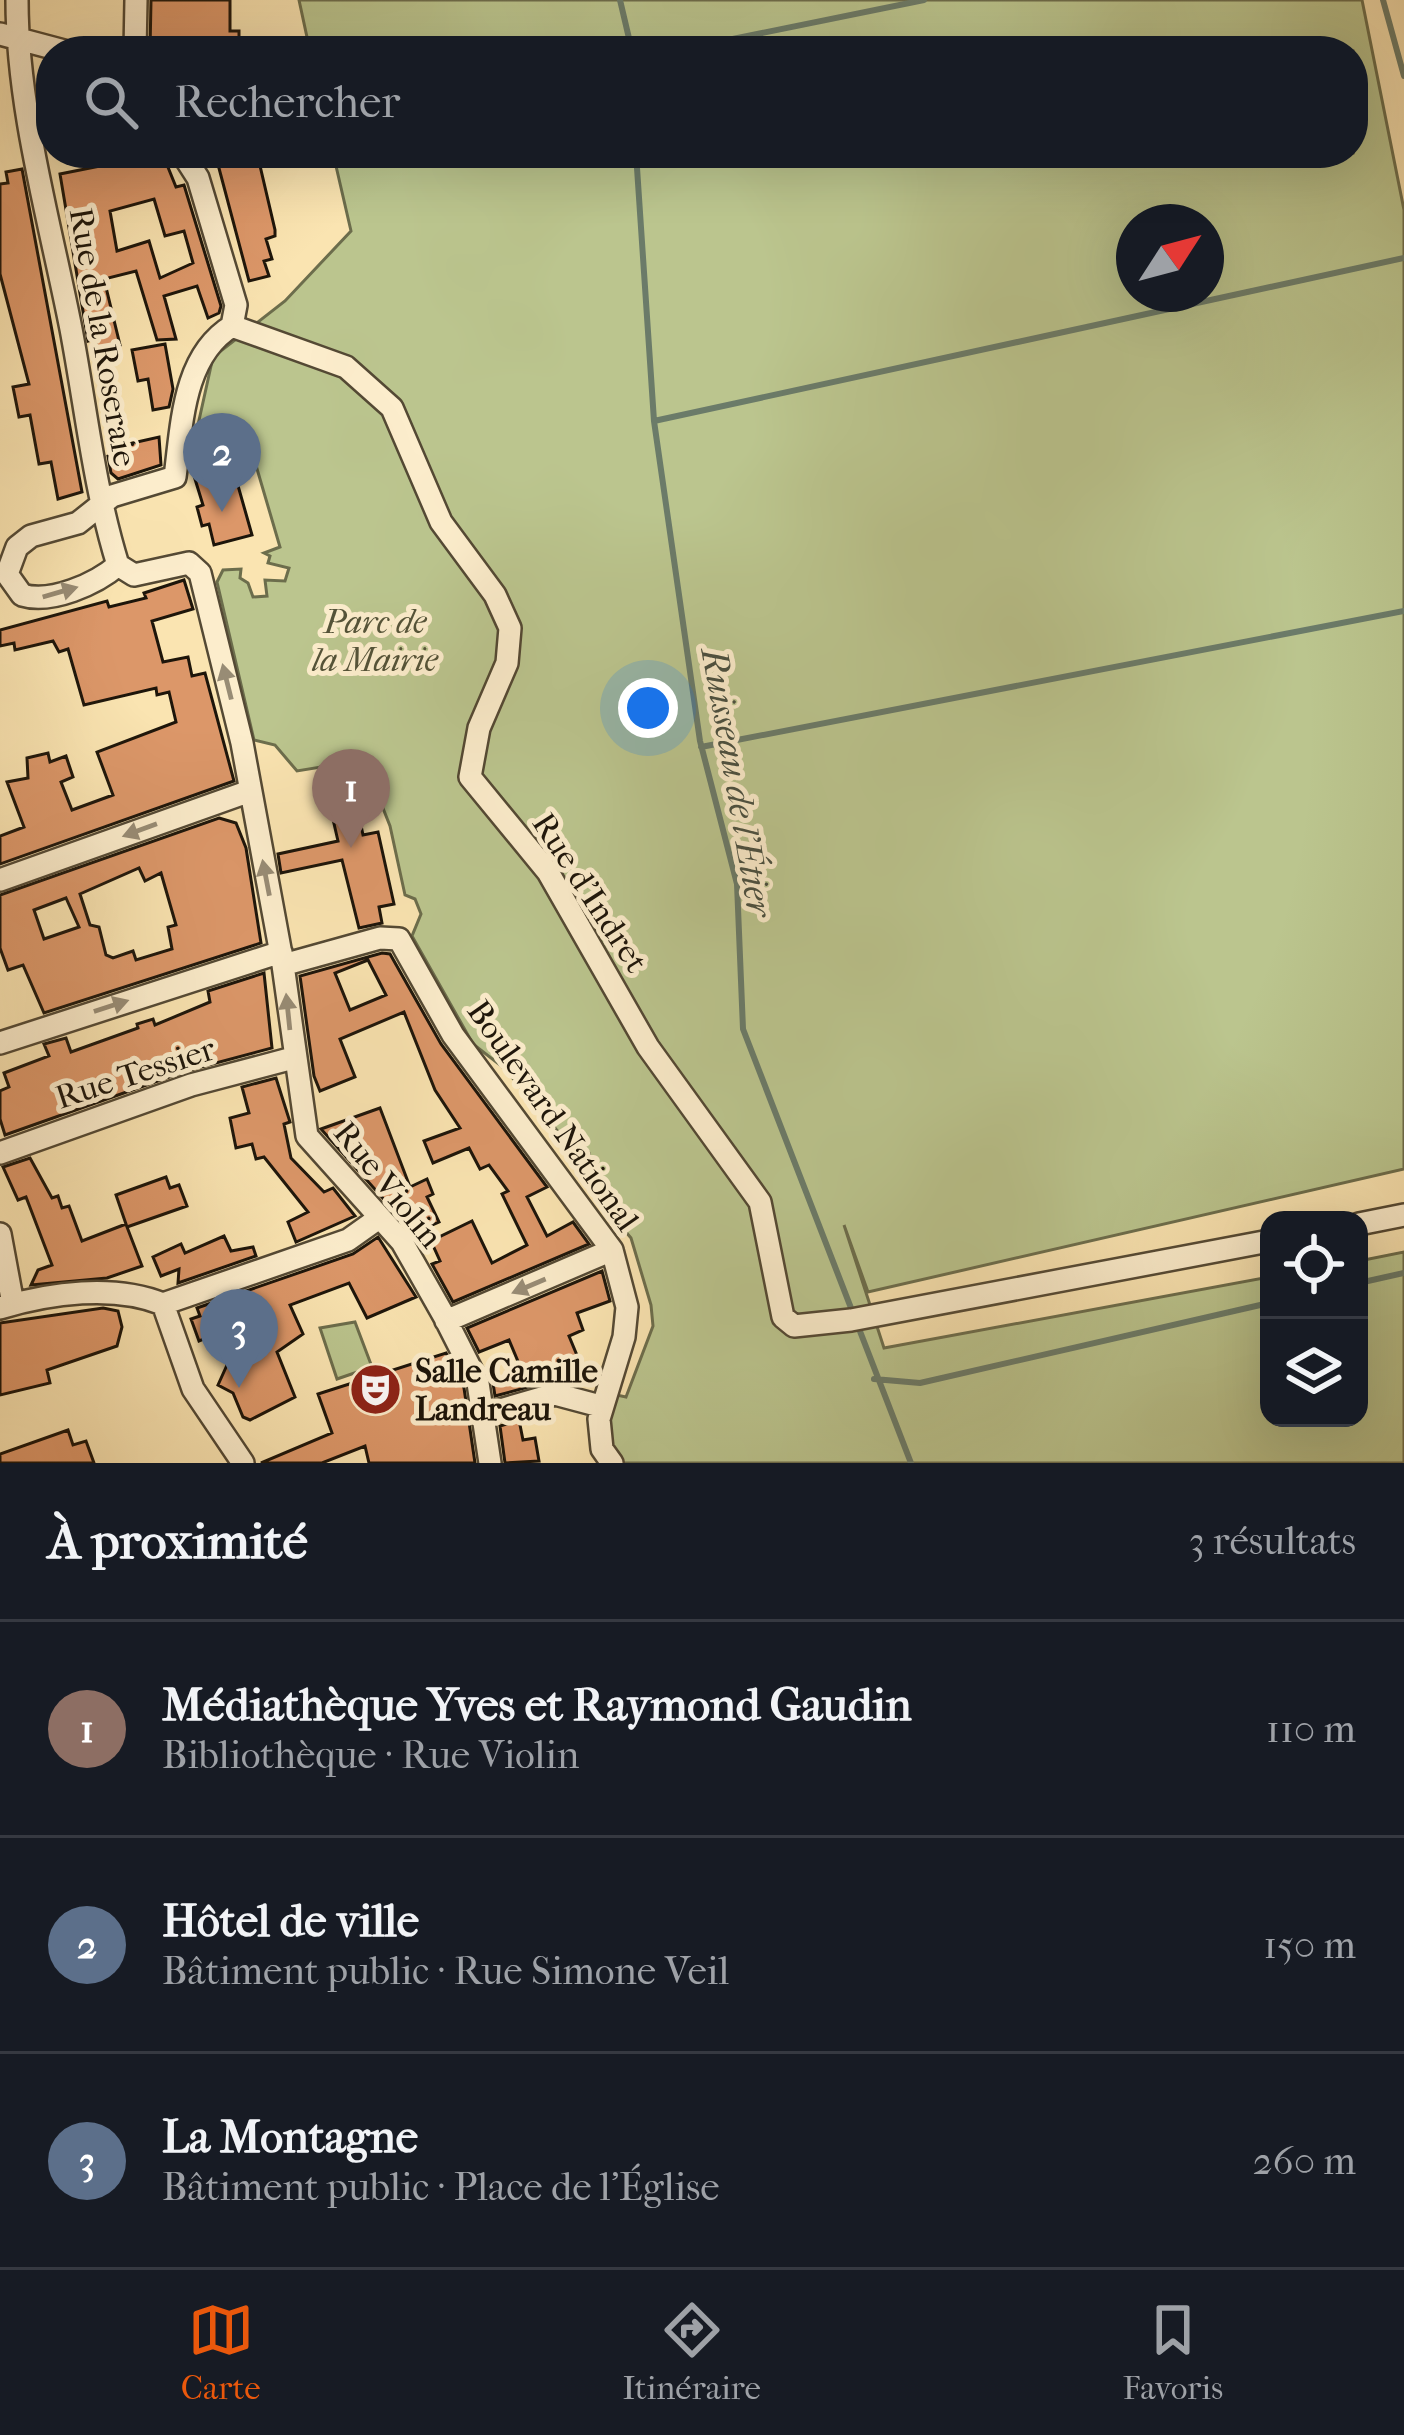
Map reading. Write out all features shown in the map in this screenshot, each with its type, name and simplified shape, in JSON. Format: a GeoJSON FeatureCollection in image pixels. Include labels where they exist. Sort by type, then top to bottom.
{"type":"FeatureCollection","features":[{"type":"Feature","properties":{"kind":"street","name":"Rue de la Roseraie"},"geometry":{"type":"LineString","coordinates":[[17,0],[9,37],[101,502],[118,565]]}},
{"type":"Feature","properties":{"kind":"street"},"geometry":{"type":"LineString","coordinates":[[136,0],[136,36]]}},
{"type":"Feature","properties":{"kind":"street"},"geometry":{"type":"LineString","coordinates":[[118,565],[96,582],[38,598],[22,596],[4,575],[21,542],[78,523],[101,502],[175,477],[195,373],[209,344],[232,326],[236,305],[192,168]]}},
{"type":"Feature","properties":{"kind":"street","name":"Rue d'Indret"},"geometry":{"type":"LineString","coordinates":[[232,326],[346,367],[392,408],[407,434],[441,522],[495,595],[509,628],[507,663],[478,728],[470,777],[548,872],[648,1048],[760,1202],[783,1317],[794,1326],[887,1314],[1260,1243]]}},
{"type":"Feature","properties":{"kind":"street","name":"Rue Violin"},"geometry":{"type":"LineString","coordinates":[[118,565],[134,575],[189,563],[200,573],[250,791],[282,959],[307,1136],[402,1242],[478,1383],[490,1463]]}},
{"type":"Feature","properties":{"kind":"street"},"geometry":{"type":"LineString","coordinates":[[0,880],[250,791]]}},
{"type":"Feature","properties":{"kind":"street","name":"Boulevard National"},"geometry":{"type":"LineString","coordinates":[[282,959],[392,935],[399,939],[453,1035],[612,1250],[627,1307],[619,1359],[600,1406]]}},
{"type":"Feature","properties":{"kind":"street"},"geometry":{"type":"LineString","coordinates":[[0,1043],[282,959]]}},
{"type":"Feature","properties":{"kind":"street","name":"Rue Tessier"},"geometry":{"type":"LineString","coordinates":[[0,1153],[191,1085],[293,1058]]}},
{"type":"Feature","properties":{"kind":"street"},"geometry":{"type":"LineString","coordinates":[[1368,1222],[1404,1215]]}},
{"type":"Feature","properties":{"kind":"street"},"geometry":{"type":"LineString","coordinates":[[0,1234],[6,1306],[102,1291],[136,1293],[163,1304],[348,1240],[379,1218]]}},
{"type":"Feature","properties":{"kind":"street"},"geometry":{"type":"LineString","coordinates":[[446,1321],[612,1250]]}},
{"type":"Feature","properties":{"kind":"street"},"geometry":{"type":"LineString","coordinates":[[163,1304],[193,1389],[243,1463]]}},
{"type":"Feature","properties":{"kind":"street"},"geometry":{"type":"LineString","coordinates":[[483,1414],[555,1394],[600,1406],[598,1431],[612,1463]]}},
{"type":"Feature","properties":{"kind":"green space","name":"Parc de la Mairie"},"geometry":{"type":"Polygon","coordinates":[[[299,0],[1362,0],[1404,210],[1404,1169],[868,1292],[844,1225],[884,1348],[1260,1279],[1260,1427],[1368,1427],[1368,1259],[1404,1252],[1404,1463],[623,1463],[606,1439],[612,1394],[626,1397],[653,1326],[651,1305],[631,1238],[598,1199],[589,1153],[566,1141],[504,1068],[473,1044],[412,936],[421,914],[415,899],[405,895],[390,826],[364,760],[297,771],[275,745],[254,740],[217,582],[223,570],[241,569],[240,578],[248,583],[253,597],[267,596],[265,580],[285,581],[289,568],[268,563],[270,556],[264,553],[280,547],[250,445],[242,445],[248,467],[228,471],[222,451],[192,452],[213,357],[285,301],[351,231],[336,168],[1368,168],[1368,36],[307,36],[299,0]]]}},
{"type":"Feature","properties":{"kind":"green space"},"geometry":{"type":"Polygon","coordinates":[[[355,1322],[372,1367],[337,1379],[320,1328],[355,1322]]]}},
{"type":"Feature","properties":{"kind":"building"},"geometry":{"type":"Polygon","coordinates":[[[151,0],[230,0],[230,31],[239,31],[239,36],[150,36],[151,0]]]}},
{"type":"Feature","properties":{"kind":"building"},"geometry":{"type":"Polygon","coordinates":[[[90,168],[168,168],[176,187],[184,185],[221,306],[219,313],[208,318],[197,286],[164,296],[176,339],[157,340],[136,271],[104,279],[120,345],[97,349],[95,339],[88,341],[60,174],[90,168]],[[154,199],[110,211],[117,251],[149,241],[160,278],[193,263],[184,231],[165,236],[154,199]]]}},
{"type":"Feature","properties":{"kind":"building"},"geometry":{"type":"Polygon","coordinates":[[[219,168],[261,168],[275,236],[266,239],[272,259],[264,261],[269,276],[249,281],[219,168]]]}},
{"type":"Feature","properties":{"kind":"building"},"geometry":{"type":"Polygon","coordinates":[[[22,169],[82,492],[58,499],[51,462],[39,464],[30,415],[19,417],[13,387],[29,384],[0,274],[0,184],[8,183],[6,172],[22,169]]]}},
{"type":"Feature","properties":{"kind":"building"},"geometry":{"type":"Polygon","coordinates":[[[165,344],[173,389],[169,407],[153,410],[148,379],[138,381],[132,350],[165,344]]]}},
{"type":"Feature","properties":{"kind":"building"},"geometry":{"type":"Polygon","coordinates":[[[159,437],[161,465],[118,479],[111,473],[108,456],[116,454],[115,447],[159,437]]]}},
{"type":"Feature","properties":{"kind":"building"},"geometry":{"type":"Polygon","coordinates":[[[205,448],[217,480],[235,475],[252,535],[214,545],[209,524],[202,526],[197,507],[203,505],[191,466],[193,451],[205,448]]]}},
{"type":"Feature","properties":{"kind":"building"},"geometry":{"type":"Polygon","coordinates":[[[184,580],[193,609],[152,621],[163,662],[188,657],[192,676],[205,673],[234,781],[0,864],[0,836],[24,827],[7,782],[28,778],[27,758],[48,753],[50,762],[66,756],[73,777],[61,782],[72,810],[113,795],[97,752],[176,722],[169,692],[157,695],[156,688],[84,705],[68,649],[59,652],[53,641],[15,650],[14,643],[0,646],[0,630],[107,601],[109,607],[146,598],[144,593],[184,580]]]}},
{"type":"Feature","properties":{"kind":"building"},"geometry":{"type":"Polygon","coordinates":[[[348,763],[363,835],[378,832],[394,904],[379,907],[382,923],[359,928],[342,860],[281,873],[278,854],[338,841],[321,767],[348,763]]]}},
{"type":"Feature","properties":{"kind":"building"},"geometry":{"type":"Polygon","coordinates":[[[219,818],[236,823],[246,848],[261,943],[44,1013],[23,965],[8,970],[0,948],[0,895],[219,818]],[[139,868],[80,894],[90,925],[99,927],[106,955],[113,958],[133,951],[136,960],[172,949],[168,927],[176,925],[161,873],[145,881],[139,868]],[[66,898],[34,910],[44,939],[79,927],[66,898]]]}},
{"type":"Feature","properties":{"kind":"building"},"geometry":{"type":"Polygon","coordinates":[[[390,954],[441,1044],[547,1187],[527,1197],[547,1236],[573,1222],[589,1244],[453,1302],[432,1264],[440,1261],[431,1241],[472,1221],[492,1263],[527,1245],[502,1194],[508,1191],[489,1165],[480,1169],[469,1148],[433,1163],[424,1141],[460,1128],[435,1090],[404,1012],[340,1039],[355,1077],[320,1091],[300,976],[390,954]],[[368,960],[335,973],[350,1010],[386,995],[368,960]]]}},
{"type":"Feature","properties":{"kind":"building"},"geometry":{"type":"Polygon","coordinates":[[[264,973],[272,1048],[186,1071],[5,1135],[0,1091],[9,1087],[4,1073],[49,1056],[44,1044],[66,1038],[71,1052],[138,1028],[137,1024],[153,1019],[155,1025],[210,1002],[208,991],[264,973]]]}},
{"type":"Feature","properties":{"kind":"building"},"geometry":{"type":"Polygon","coordinates":[[[276,1078],[290,1122],[284,1124],[291,1158],[324,1192],[333,1188],[355,1216],[296,1242],[288,1222],[308,1212],[264,1157],[256,1159],[252,1144],[236,1148],[230,1118],[249,1113],[242,1087],[276,1078]]]}},
{"type":"Feature","properties":{"kind":"building"},"geometry":{"type":"Polygon","coordinates":[[[380,1108],[410,1187],[427,1179],[433,1194],[427,1197],[439,1222],[414,1233],[321,1129],[380,1108]]]}},
{"type":"Feature","properties":{"kind":"building"},"geometry":{"type":"Polygon","coordinates":[[[30,1158],[52,1198],[58,1196],[62,1208],[69,1206],[82,1241],[126,1224],[116,1195],[166,1177],[170,1188],[179,1185],[187,1206],[127,1227],[142,1266],[107,1278],[31,1285],[38,1270],[52,1265],[26,1197],[18,1200],[3,1167],[30,1158]]]}},
{"type":"Feature","properties":{"kind":"building"},"geometry":{"type":"Polygon","coordinates":[[[224,1236],[231,1251],[253,1247],[256,1256],[178,1283],[179,1269],[161,1276],[153,1257],[181,1244],[185,1253],[224,1236]]]}},
{"type":"Feature","properties":{"kind":"building"},"geometry":{"type":"Polygon","coordinates":[[[378,1237],[416,1297],[367,1318],[349,1283],[290,1305],[303,1334],[277,1352],[295,1397],[250,1420],[243,1417],[233,1393],[218,1385],[227,1365],[216,1334],[199,1341],[191,1319],[200,1316],[197,1308],[353,1254],[378,1237]]]}},
{"type":"Feature","properties":{"kind":"building"},"geometry":{"type":"Polygon","coordinates":[[[602,1271],[610,1301],[577,1313],[583,1330],[569,1336],[581,1365],[571,1369],[573,1375],[495,1396],[493,1383],[522,1371],[509,1340],[479,1352],[467,1328],[602,1271]]]}},
{"type":"Feature","properties":{"kind":"building"},"geometry":{"type":"Polygon","coordinates":[[[103,1308],[118,1311],[122,1327],[117,1346],[47,1370],[50,1383],[0,1395],[0,1323],[103,1308]]]}},
{"type":"Feature","properties":{"kind":"building"},"geometry":{"type":"Polygon","coordinates":[[[446,1353],[464,1388],[475,1463],[369,1463],[365,1446],[322,1463],[261,1463],[332,1433],[318,1394],[446,1353]]]}},
{"type":"Feature","properties":{"kind":"building"},"geometry":{"type":"Polygon","coordinates":[[[519,1420],[523,1440],[535,1438],[539,1461],[505,1463],[500,1426],[519,1420]]]}},
{"type":"Feature","properties":{"kind":"building"},"geometry":{"type":"Polygon","coordinates":[[[68,1430],[73,1445],[86,1441],[94,1463],[0,1463],[0,1454],[68,1430]]]}},
{"type":"Feature","properties":{"kind":"waterway","name":"Ruisseau de l'Étier"},"geometry":{"type":"LineString","coordinates":[[620,0],[628,36]]}},
{"type":"Feature","properties":{"kind":"waterway"},"geometry":{"type":"LineString","coordinates":[[748,36],[924,0]]}},
{"type":"Feature","properties":{"kind":"waterway"},"geometry":{"type":"LineString","coordinates":[[1383,0],[1404,76]]}},
{"type":"Feature","properties":{"kind":"waterway","name":"Ruisseau de l'Étier"},"geometry":{"type":"LineString","coordinates":[[637,168],[654,421],[700,741],[737,884],[743,1029],[911,1463]]}},
{"type":"Feature","properties":{"kind":"waterway"},"geometry":{"type":"LineString","coordinates":[[654,421],[1404,258]]}},
{"type":"Feature","properties":{"kind":"waterway"},"geometry":{"type":"LineString","coordinates":[[701,747],[1404,611]]}},
{"type":"Feature","properties":{"kind":"waterway"},"geometry":{"type":"LineString","coordinates":[[1368,1281],[1404,1273]]}},
{"type":"Feature","properties":{"kind":"waterway"},"geometry":{"type":"LineString","coordinates":[[874,1379],[920,1383],[1260,1305]]}},
{"type":"Feature","properties":{"kind":"place","name":"Hôtel de ville"},"geometry":{"type":"Point","coordinates":[222,512]}},
{"type":"Feature","properties":{"kind":"place","name":"Médiathèque Yves et Raymond Gaudin"},"geometry":{"type":"Point","coordinates":[351,848]}},
{"type":"Feature","properties":{"kind":"place","name":"La Montagne"},"geometry":{"type":"Point","coordinates":[239,1388]}},
{"type":"Feature","properties":{"kind":"place","name":"Salle Camille Landreau"},"geometry":{"type":"Point","coordinates":[376,1389]}}]}
